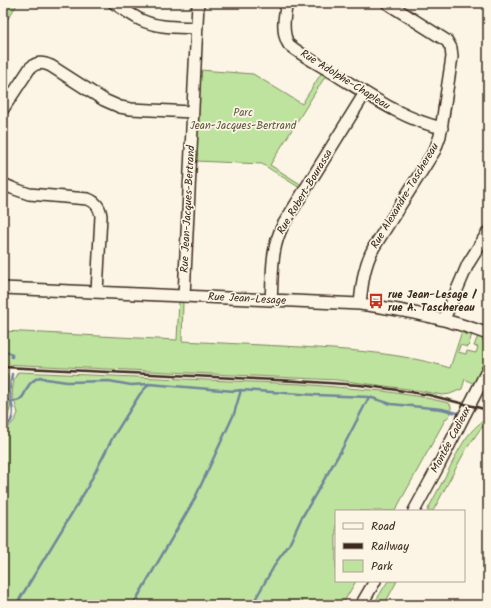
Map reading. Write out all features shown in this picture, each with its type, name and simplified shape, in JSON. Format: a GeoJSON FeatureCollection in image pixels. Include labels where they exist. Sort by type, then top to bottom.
{"type":"FeatureCollection","features":[{"type":"Feature","properties":{"kind":"street"},"geometry":{"type":"LineString","coordinates":[[114,3],[145,22],[160,26],[196,28]]}},
{"type":"Feature","properties":{"kind":"street","name":"Rue Jean-Jacques-Bertrand"},"geometry":{"type":"LineString","coordinates":[[184,296],[198,3]]}},
{"type":"Feature","properties":{"kind":"street","name":"Rue Adolphe-Chapleau"},"geometry":{"type":"LineString","coordinates":[[287,3],[284,34],[289,45],[365,93],[400,113],[428,125],[442,128]]}},
{"type":"Feature","properties":{"kind":"street","name":"Rue Alexandre-Taschereau"},"geometry":{"type":"LineString","coordinates":[[360,304],[368,259],[435,150],[442,128],[452,57],[450,44],[443,38],[386,3]]}},
{"type":"Feature","properties":{"kind":"street"},"geometry":{"type":"LineString","coordinates":[[3,109],[30,68],[34,64],[40,63],[50,66],[104,100],[120,108],[131,110],[192,112]]}},
{"type":"Feature","properties":{"kind":"street","name":"Rue Robert-Bourassa"},"geometry":{"type":"LineString","coordinates":[[271,300],[273,254],[278,236],[283,225],[365,93]]}},
{"type":"Feature","properties":{"kind":"street"},"geometry":{"type":"LineString","coordinates":[[3,184],[29,194],[88,198],[98,205],[100,216],[97,292]]}},
{"type":"Feature","properties":{"kind":"street"},"geometry":{"type":"LineString","coordinates":[[444,319],[468,264],[488,232]]}},
{"type":"Feature","properties":{"kind":"street","name":"Rue Jean-Lesage"},"geometry":{"type":"LineString","coordinates":[[3,288],[360,304],[444,319],[488,334]]}},
{"type":"Feature","properties":{"kind":"street","name":"Montée Cadieux"},"geometry":{"type":"LineString","coordinates":[[415,510],[488,369]]}},
{"type":"Feature","properties":{"kind":"street"},"geometry":{"type":"LineString","coordinates":[[361,605],[374,582]]}},
{"type":"Feature","properties":{"kind":"green space"},"geometry":{"type":"Polygon","coordinates":[[[3,3],[18,3],[3,26],[3,3]]]}},
{"type":"Feature","properties":{"kind":"green space","name":"Parc Jean-Jacques-Bertrand"},"geometry":{"type":"Polygon","coordinates":[[[200,70],[253,74],[302,104],[322,72],[326,75],[270,165],[302,185],[300,188],[262,164],[196,161],[200,70]]]}},
{"type":"Feature","properties":{"kind":"green space"},"geometry":{"type":"Polygon","coordinates":[[[179,301],[183,301],[182,341],[357,351],[414,359],[450,368],[463,331],[466,335],[467,333],[472,334],[468,347],[460,345],[458,352],[466,354],[467,351],[476,353],[478,347],[474,346],[478,336],[488,341],[488,357],[474,384],[465,379],[462,389],[450,394],[442,395],[416,390],[337,380],[3,364],[3,331],[177,340],[179,301]]]}},
{"type":"Feature","properties":{"kind":"green space"},"geometry":{"type":"Polygon","coordinates":[[[3,371],[5,371],[8,377],[7,397],[11,405],[8,415],[3,423],[4,405],[3,371]]]}},
{"type":"Feature","properties":{"kind":"green space"},"geometry":{"type":"Polygon","coordinates":[[[18,372],[301,384],[383,391],[422,397],[449,403],[451,406],[451,414],[445,420],[396,510],[335,510],[335,582],[355,582],[342,605],[3,605],[3,437],[18,413],[12,394],[14,379],[18,372]]]}},
{"type":"Feature","properties":{"kind":"green space"},"geometry":{"type":"Polygon","coordinates":[[[488,418],[488,425],[481,428],[465,451],[434,510],[428,510],[458,451],[468,436],[480,423],[488,418]]]}},
{"type":"Feature","properties":{"kind":"green space"},"geometry":{"type":"Polygon","coordinates":[[[387,582],[396,582],[384,605],[373,605],[387,582]]]}},
{"type":"Feature","properties":{"kind":"waterway"},"geometry":{"type":"LineString","coordinates":[[3,350],[12,354],[12,357]]}},
{"type":"Feature","properties":{"kind":"waterway"},"geometry":{"type":"LineString","coordinates":[[3,430],[11,422],[13,415],[10,393],[12,374]]}},
{"type":"Feature","properties":{"kind":"waterway"},"geometry":{"type":"LineString","coordinates":[[11,401],[21,399],[30,384],[40,377],[67,382],[109,381],[131,385],[149,384],[234,391],[241,390]]}},
{"type":"Feature","properties":{"kind":"waterway"},"geometry":{"type":"LineString","coordinates":[[16,605],[86,490],[113,437],[140,394],[149,384]]}},
{"type":"Feature","properties":{"kind":"waterway"},"geometry":{"type":"LineString","coordinates":[[133,605],[194,500],[234,414],[241,390],[369,397],[342,449],[301,519],[289,545],[277,561],[252,605]]}},
{"type":"Feature","properties":{"kind":"waterway"},"geometry":{"type":"LineString","coordinates":[[369,397],[391,404],[442,409],[461,414]]}},
{"type":"Feature","properties":{"kind":"railway"},"geometry":{"type":"LineString","coordinates":[[3,367],[359,385],[429,395],[488,410]]}},
{"type":"Feature","properties":{"kind":"place","name":"rue Jean-Lesage / rue A. Taschereau"},"geometry":{"type":"Point","coordinates":[376,301]}}]}
